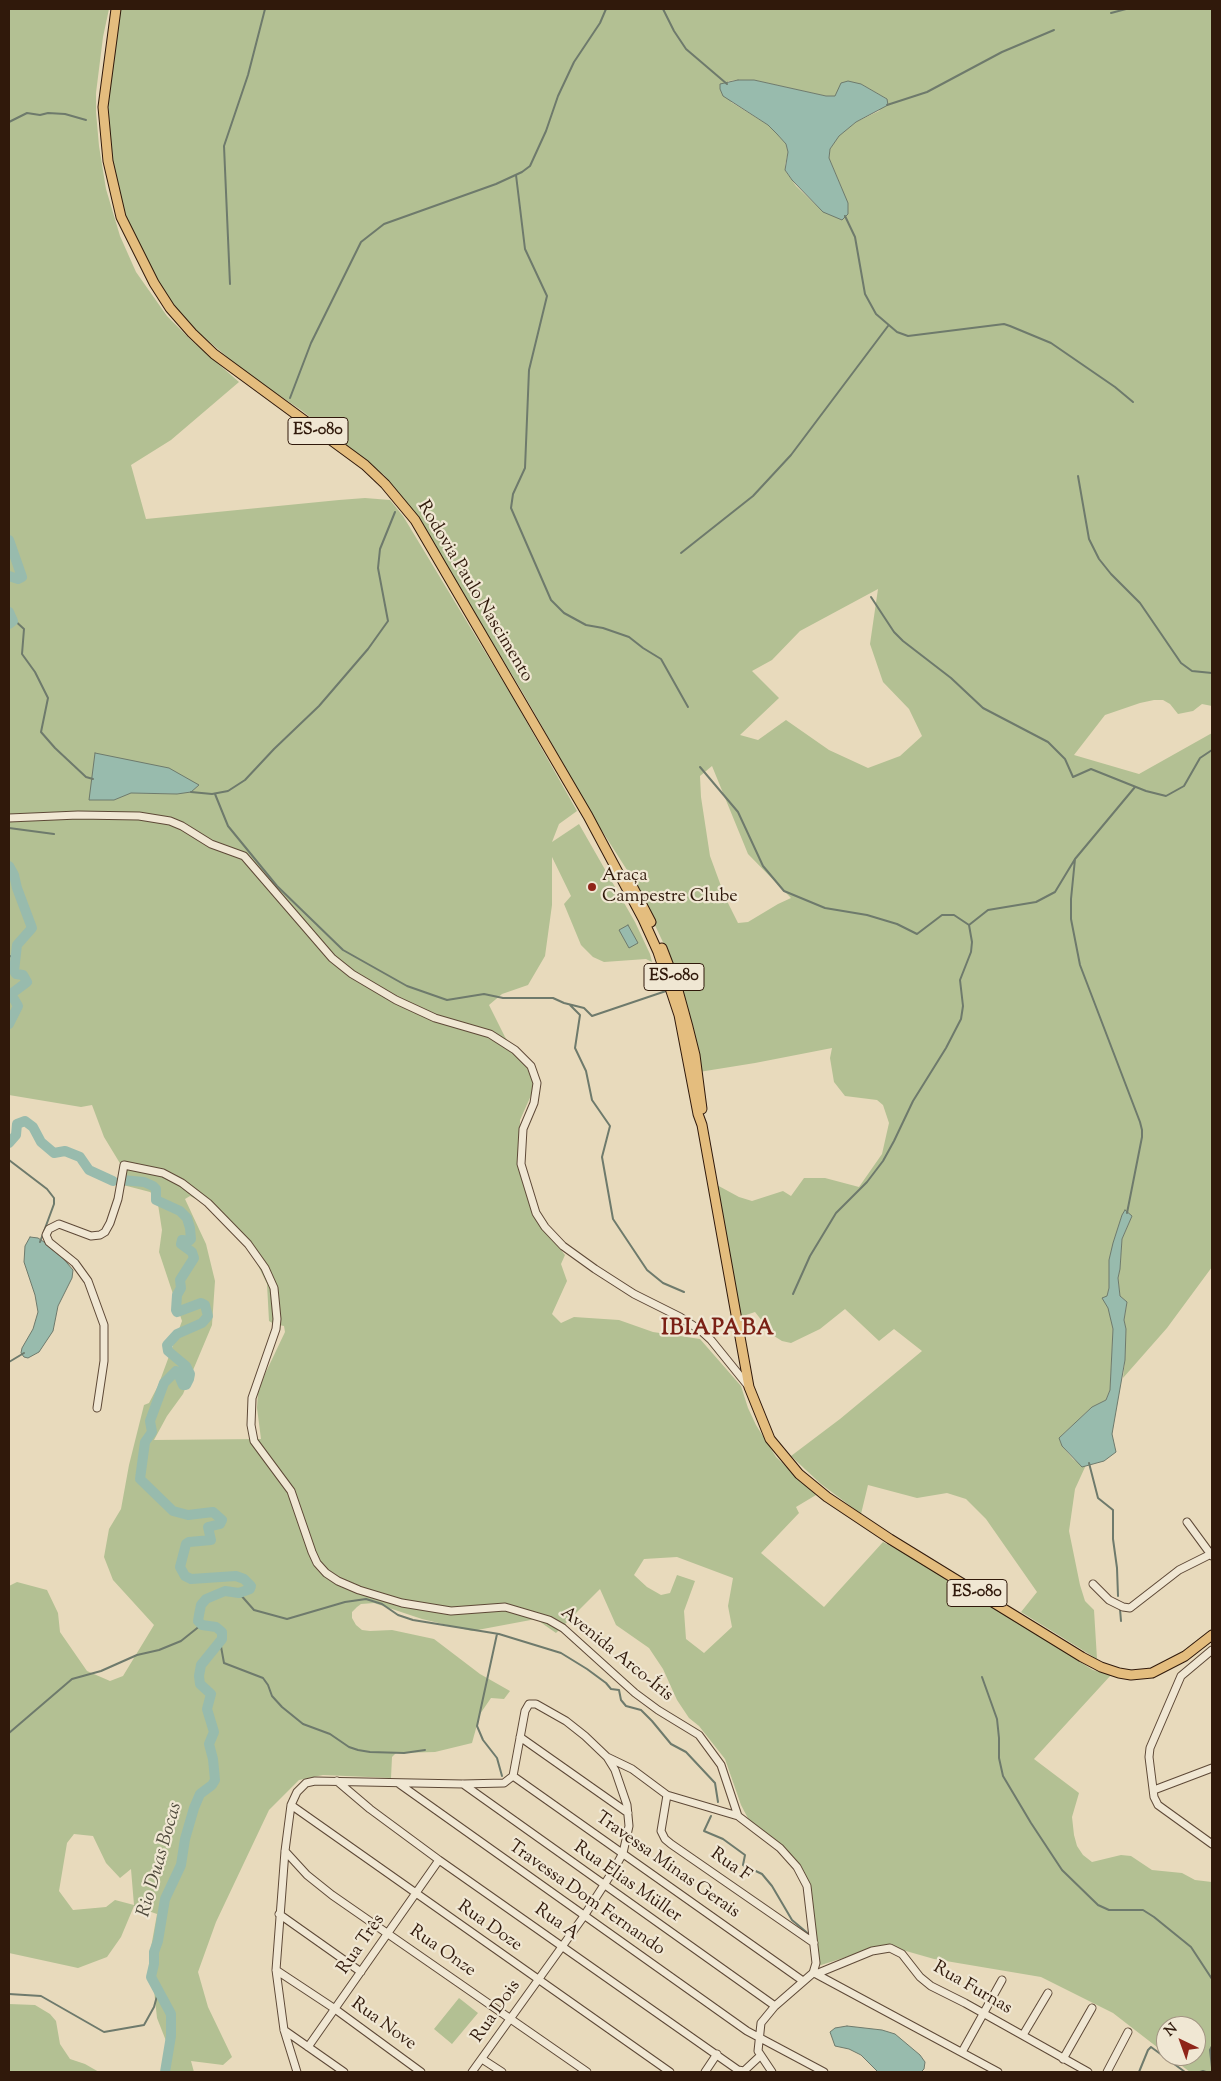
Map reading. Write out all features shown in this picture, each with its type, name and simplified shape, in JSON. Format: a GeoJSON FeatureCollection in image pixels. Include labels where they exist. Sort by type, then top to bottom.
{"type":"FeatureCollection","features":[{"type":"Feature","properties":{"kind":"main road","name":"Rodovia Paulo Nascimento"},"geometry":{"type":"LineString","coordinates":[[116,9],[103,107],[108,162],[121,217],[154,283],[170,308],[192,334],[214,354],[366,465],[415,520],[603,844],[621,866],[640,899],[677,987],[695,1055],[702,1125],[749,1387],[770,1439],[799,1474],[815,1488],[880,1533],[1082,1657],[1119,1673],[1145,1674],[1173,1664],[1212,1635]]}},
{"type":"Feature","properties":{"kind":"street"},"geometry":{"type":"LineString","coordinates":[[9,818],[78,815],[139,816],[170,821],[182,826],[211,844],[244,856],[332,958],[352,974],[411,1007],[435,1018],[490,1034],[515,1050],[531,1066],[537,1083],[534,1103],[524,1129],[521,1164],[536,1213],[545,1227],[563,1246],[595,1269],[634,1294],[700,1330],[711,1340],[749,1387]]}},
{"type":"Feature","properties":{"kind":"street","name":"Avenida Arco-Íris"},"geometry":{"type":"LineString","coordinates":[[97,1408],[104,1361],[104,1325],[85,1276],[75,1263],[49,1242],[46,1236],[49,1229],[59,1224],[91,1236],[100,1235],[105,1232],[118,1199],[124,1165],[163,1173],[182,1183],[208,1203],[248,1244],[265,1268],[274,1288],[277,1319],[276,1329],[252,1398],[251,1425],[254,1442],[291,1491],[317,1564],[338,1582],[402,1603],[451,1611],[505,1607],[539,1616],[563,1628],[635,1693],[658,1710],[699,1735],[721,1765],[738,1816]]}},
{"type":"Feature","properties":{"kind":"street"},"geometry":{"type":"LineString","coordinates":[[1093,1584],[1109,1600],[1123,1607],[1130,1608],[1179,1570],[1212,1555],[1187,1522]]}},
{"type":"Feature","properties":{"kind":"street"},"geometry":{"type":"LineString","coordinates":[[1212,1650],[1181,1676],[1150,1748],[1149,1757],[1154,1797],[1158,1805],[1212,1844]]}},
{"type":"Feature","properties":{"kind":"street"},"geometry":{"type":"LineString","coordinates":[[297,2072],[284,2030],[276,1970],[284,1851],[292,1806],[297,1792],[306,1782],[504,1783],[513,1776],[527,1706],[530,1704],[536,1704],[566,1721],[607,1757],[632,1769],[667,1796],[738,1816],[780,1848],[800,1872],[808,1891],[816,1958],[815,1973]]}},
{"type":"Feature","properties":{"kind":"street"},"geometry":{"type":"LineString","coordinates":[[520,1737],[628,1813]]}},
{"type":"Feature","properties":{"kind":"street","name":"Rua Dois"},"geometry":{"type":"LineString","coordinates":[[472,2072],[584,1916],[623,1853],[629,1826],[628,1813],[620,1781],[607,1757]]}},
{"type":"Feature","properties":{"kind":"street"},"geometry":{"type":"LineString","coordinates":[[1154,1790],[1212,1768]]}},
{"type":"Feature","properties":{"kind":"street","name":"Travessa Minas Gerais"},"geometry":{"type":"LineString","coordinates":[[513,1776],[803,1981]]}},
{"type":"Feature","properties":{"kind":"street","name":"Rua A"},"geometry":{"type":"LineString","coordinates":[[337,1781],[370,1809],[439,1860],[563,1945],[740,2071],[744,2071],[760,2056]]}},
{"type":"Feature","properties":{"kind":"street","name":"Travessa Dom Fernando"},"geometry":{"type":"LineString","coordinates":[[398,1783],[747,2032],[758,2036],[824,2072]]}},
{"type":"Feature","properties":{"kind":"street","name":"Rua Elias Müller"},"geometry":{"type":"LineString","coordinates":[[463,1784],[775,2006]]}},
{"type":"Feature","properties":{"kind":"street","name":"Rua F"},"geometry":{"type":"LineString","coordinates":[[667,1796],[662,1822],[662,1831],[665,1839],[814,1943]]}},
{"type":"Feature","properties":{"kind":"street","name":"Rua Doze"},"geometry":{"type":"LineString","coordinates":[[292,1806],[670,2072]]}},
{"type":"Feature","properties":{"kind":"street","name":"Rua Onze"},"geometry":{"type":"LineString","coordinates":[[284,1851],[319,1885],[587,2072]]}},
{"type":"Feature","properties":{"kind":"street","name":"Rua Três"},"geometry":{"type":"LineString","coordinates":[[308,2047],[439,1860]]}},
{"type":"Feature","properties":{"kind":"street"},"geometry":{"type":"LineString","coordinates":[[279,1914],[361,1972]]}},
{"type":"Feature","properties":{"kind":"street","name":"Rua Furnas"},"geometry":{"type":"LineString","coordinates":[[815,1973],[875,1950],[890,1948],[902,1954],[920,1977],[931,1986],[1088,2072]]}},
{"type":"Feature","properties":{"kind":"street","name":"Rua Nove"},"geometry":{"type":"LineString","coordinates":[[276,1970],[336,2009],[421,2072]]}},
{"type":"Feature","properties":{"kind":"street"},"geometry":{"type":"LineString","coordinates":[[772,2072],[760,2056],[757,2048],[761,2023],[775,2006],[815,1973]]}},
{"type":"Feature","properties":{"kind":"street"},"geometry":{"type":"LineString","coordinates":[[815,1973],[998,2072]]}},
{"type":"Feature","properties":{"kind":"street"},"geometry":{"type":"LineString","coordinates":[[962,2052],[1002,1980]]}},
{"type":"Feature","properties":{"kind":"street"},"geometry":{"type":"LineString","coordinates":[[1023,2035],[1048,1992]]}},
{"type":"Feature","properties":{"kind":"street"},"geometry":{"type":"LineString","coordinates":[[1063,2059],[1092,2008]]}},
{"type":"Feature","properties":{"kind":"street"},"geometry":{"type":"LineString","coordinates":[[284,2030],[344,2072]]}},
{"type":"Feature","properties":{"kind":"street"},"geometry":{"type":"LineString","coordinates":[[1107,2072],[1128,2032]]}},
{"type":"Feature","properties":{"kind":"street"},"geometry":{"type":"LineString","coordinates":[[705,2072],[718,2054]]}},
{"type":"Feature","properties":{"kind":"street"},"geometry":{"type":"LineString","coordinates":[[482,2059],[502,2072]]}},
{"type":"Feature","properties":{"kind":"shaded area"},"geometry":{"type":"Polygon","coordinates":[[[9,9],[109,9],[103,37],[96,93],[96,112],[106,189],[120,236],[136,272],[167,316],[192,341],[239,382],[171,440],[131,465],[146,519],[339,500],[365,498],[390,500],[403,516],[513,698],[577,811],[559,824],[552,842],[579,824],[635,922],[650,954],[652,962],[646,959],[604,962],[593,957],[581,945],[564,904],[571,896],[552,857],[552,905],[545,956],[528,985],[502,994],[489,1005],[505,1037],[533,1077],[533,1091],[520,1120],[519,1170],[533,1216],[565,1255],[561,1264],[567,1281],[552,1314],[561,1323],[574,1317],[619,1320],[653,1332],[700,1339],[741,1386],[756,1425],[776,1457],[816,1495],[796,1507],[799,1513],[761,1553],[824,1607],[883,1542],[914,1558],[1093,1670],[1111,1675],[1034,1759],[1079,1793],[1072,1817],[1074,1835],[1077,1846],[1083,1855],[1092,1862],[1121,1855],[1131,1856],[1152,1870],[1182,1873],[1195,1880],[1212,1882],[1212,2072],[1190,2072],[1182,2066],[1206,2066],[1206,2016],[1156,2016],[1156,2046],[1113,2013],[1041,1977],[934,1959],[892,1947],[865,1951],[815,1967],[809,1935],[804,1885],[784,1852],[752,1826],[741,1805],[725,1759],[699,1726],[689,1718],[677,1700],[663,1669],[649,1648],[616,1625],[600,1589],[556,1633],[536,1619],[472,1631],[422,1619],[374,1603],[361,1604],[352,1612],[352,1618],[362,1630],[392,1630],[434,1639],[480,1674],[510,1691],[504,1699],[491,1698],[480,1714],[472,1743],[435,1752],[396,1753],[392,1757],[391,1778],[323,1775],[299,1780],[269,1810],[216,1922],[198,1972],[208,2007],[232,2057],[223,2065],[191,2061],[194,2072],[168,2072],[170,2051],[157,2018],[150,1953],[157,1914],[134,1906],[121,1937],[107,1957],[78,1968],[9,1953],[9,1586],[17,1582],[47,1590],[58,1613],[60,1632],[87,1671],[110,1681],[123,1676],[154,1625],[113,1580],[104,1557],[109,1529],[121,1509],[129,1465],[144,1405],[149,1403],[158,1386],[182,1321],[159,1252],[162,1230],[157,1198],[150,1192],[123,1185],[121,1165],[104,1137],[92,1105],[81,1107],[9,1095],[9,9]],[[199,785],[131,793],[177,794],[199,785]],[[190,1196],[185,1199],[206,1244],[215,1281],[212,1325],[183,1394],[167,1416],[154,1440],[261,1439],[257,1408],[258,1392],[285,1332],[284,1326],[269,1321],[267,1284],[249,1247],[204,1203],[190,1196]],[[677,1557],[644,1559],[634,1575],[647,1587],[661,1595],[670,1593],[677,1575],[695,1581],[684,1611],[686,1639],[704,1653],[732,1627],[728,1606],[733,1578],[677,1557]],[[74,1834],[67,1843],[59,1891],[73,1910],[106,1907],[115,1900],[134,1905],[131,1869],[120,1878],[106,1863],[93,1836],[74,1834]]]}},
{"type":"Feature","properties":{"kind":"shaded area"},"geometry":{"type":"Polygon","coordinates":[[[120,9],[1212,9],[1212,706],[1202,704],[1193,711],[1178,714],[1170,704],[1163,700],[1154,700],[1105,715],[1074,755],[1139,774],[1212,733],[1212,1267],[1167,1328],[1123,1378],[1126,1329],[1124,1320],[1127,1303],[1120,1296],[1118,1278],[1122,1239],[1132,1216],[1122,1215],[1109,1260],[1109,1288],[1107,1296],[1113,1329],[1110,1390],[1106,1400],[1092,1407],[1059,1438],[1062,1446],[1073,1459],[1082,1466],[1086,1465],[1075,1489],[1069,1531],[1085,1601],[1094,1610],[1097,1659],[1021,1612],[1037,1592],[986,1519],[966,1499],[947,1493],[917,1498],[868,1485],[861,1514],[821,1484],[791,1456],[840,1419],[922,1351],[894,1329],[879,1341],[845,1309],[820,1329],[791,1343],[782,1341],[774,1336],[755,1312],[740,1317],[715,1184],[739,1197],[752,1201],[783,1191],[791,1196],[804,1178],[825,1178],[859,1187],[882,1154],[889,1123],[883,1105],[877,1100],[845,1096],[834,1082],[830,1058],[832,1048],[699,1072],[670,957],[634,881],[597,823],[523,693],[413,510],[384,475],[301,410],[246,373],[199,333],[176,308],[146,266],[131,232],[117,187],[110,144],[107,81],[120,9]],[[754,80],[728,81],[731,102],[768,125],[786,144],[788,152],[785,166],[786,172],[796,186],[823,212],[842,189],[829,158],[830,149],[838,136],[856,122],[879,111],[887,99],[861,84],[835,96],[826,96],[754,80]],[[878,589],[800,631],[772,660],[752,671],[779,698],[740,735],[758,740],[786,720],[829,750],[868,768],[900,756],[922,736],[909,709],[883,682],[870,644],[878,589]],[[712,766],[700,776],[701,797],[710,856],[725,897],[738,923],[748,922],[791,898],[748,854],[712,766]]]}},
{"type":"Feature","properties":{"kind":"shaded area"},"geometry":{"type":"Polygon","coordinates":[[[738,80],[754,80],[826,96],[835,96],[841,83],[848,81],[861,84],[887,99],[888,105],[856,122],[839,136],[830,149],[829,158],[848,203],[848,214],[842,220],[823,212],[792,180],[785,170],[788,152],[786,144],[777,134],[768,125],[723,96],[720,84],[738,80]]]}},
{"type":"Feature","properties":{"kind":"shaded area"},"geometry":{"type":"Polygon","coordinates":[[[95,753],[169,768],[199,785],[191,792],[177,794],[131,793],[114,800],[89,800],[95,753]]]}},
{"type":"Feature","properties":{"kind":"shaded area"},"geometry":{"type":"Polygon","coordinates":[[[628,925],[638,943],[629,948],[619,930],[628,925]]]}},
{"type":"Feature","properties":{"kind":"shaded area"},"geometry":{"type":"Polygon","coordinates":[[[1125,1210],[1132,1216],[1122,1239],[1118,1278],[1120,1296],[1127,1302],[1124,1320],[1126,1329],[1125,1360],[1112,1434],[1116,1452],[1104,1461],[1082,1467],[1062,1446],[1059,1438],[1092,1407],[1106,1400],[1110,1390],[1113,1329],[1108,1308],[1102,1298],[1107,1296],[1109,1288],[1109,1260],[1125,1210]]]}},
{"type":"Feature","properties":{"kind":"shaded area"},"geometry":{"type":"Polygon","coordinates":[[[30,1237],[38,1238],[56,1250],[73,1270],[72,1278],[58,1306],[53,1331],[39,1352],[28,1358],[24,1357],[21,1353],[22,1348],[33,1329],[38,1312],[35,1295],[24,1262],[25,1246],[30,1237]]]}},
{"type":"Feature","properties":{"kind":"shaded area"},"geometry":{"type":"Polygon","coordinates":[[[459,1998],[478,2013],[452,2044],[434,2029],[459,1998]]]}},
{"type":"Feature","properties":{"kind":"shaded area"},"geometry":{"type":"Polygon","coordinates":[[[9,2004],[35,2005],[50,2014],[56,2021],[60,2044],[70,2059],[85,2064],[99,2072],[9,2072],[9,2004]]]}},
{"type":"Feature","properties":{"kind":"shaded area"},"geometry":{"type":"Polygon","coordinates":[[[847,2026],[882,2030],[895,2034],[920,2055],[925,2062],[924,2069],[921,2072],[878,2072],[861,2055],[849,2049],[835,2046],[830,2032],[835,2028],[847,2026]]]}},
{"type":"Feature","properties":{"kind":"waterway"},"geometry":{"type":"LineString","coordinates":[[230,284],[224,146],[248,75],[265,9]]}},
{"type":"Feature","properties":{"kind":"waterway"},"geometry":{"type":"LineString","coordinates":[[290,398],[311,343],[361,242],[384,224],[496,184],[522,172],[530,166],[574,62],[600,23],[606,9]]}},
{"type":"Feature","properties":{"kind":"waterway"},"geometry":{"type":"LineString","coordinates":[[663,9],[686,49],[727,84]]}},
{"type":"Feature","properties":{"kind":"waterway"},"geometry":{"type":"LineString","coordinates":[[1111,13],[1126,9]]}},
{"type":"Feature","properties":{"kind":"waterway"},"geometry":{"type":"LineString","coordinates":[[887,105],[927,92],[1002,52],[1054,30]]}},
{"type":"Feature","properties":{"kind":"waterway"},"geometry":{"type":"LineString","coordinates":[[9,122],[27,113],[40,115],[48,113],[65,114],[86,120]]}},
{"type":"Feature","properties":{"kind":"waterway"},"geometry":{"type":"LineString","coordinates":[[516,175],[525,249],[547,296],[529,370],[525,468],[513,494],[511,508],[551,600],[564,613],[586,625],[603,628],[629,637],[661,659],[688,707]]}},
{"type":"Feature","properties":{"kind":"waterway"},"geometry":{"type":"LineString","coordinates":[[845,216],[855,237],[865,294],[876,314],[897,332],[908,336],[1004,324],[1051,343],[1115,387],[1133,402]]}},
{"type":"Feature","properties":{"kind":"waterway"},"geometry":{"type":"LineString","coordinates":[[681,553],[753,496],[791,455],[888,326]]}},
{"type":"Feature","properties":{"kind":"waterway"},"geometry":{"type":"LineString","coordinates":[[1078,476],[1089,539],[1099,559],[1140,603],[1181,663],[1192,671],[1212,673]]}},
{"type":"Feature","properties":{"kind":"waterway"},"geometry":{"type":"LineString","coordinates":[[191,792],[212,794],[228,791],[245,780],[319,706],[368,649],[388,621],[378,568],[380,549],[395,512]]}},
{"type":"Feature","properties":{"kind":"waterway","name":"Rio Duas Bocas"},"geometry":{"type":"LineString","coordinates":[[9,540],[22,577],[18,579],[9,576]]}},
{"type":"Feature","properties":{"kind":"waterway"},"geometry":{"type":"LineString","coordinates":[[871,597],[894,632],[903,641],[951,678],[983,708],[1048,742],[1065,759],[1073,777],[1091,769],[1146,791],[1166,796],[1184,786],[1200,758],[1212,750]]}},
{"type":"Feature","properties":{"kind":"waterway","name":"Rio Duas Bocas"},"geometry":{"type":"LineString","coordinates":[[9,612],[13,621],[9,624]]}},
{"type":"Feature","properties":{"kind":"waterway"},"geometry":{"type":"LineString","coordinates":[[12,618],[24,629],[22,654],[35,672],[48,698],[41,732],[86,777],[93,779]]}},
{"type":"Feature","properties":{"kind":"waterway"},"geometry":{"type":"LineString","coordinates":[[700,767],[738,812],[763,866],[784,891],[825,908],[867,915],[897,924],[917,934],[942,915],[954,915],[969,925],[972,942],[971,952],[960,980],[963,1006],[961,1019],[946,1048],[913,1101],[883,1161],[867,1182],[836,1213],[810,1256],[793,1294]]}},
{"type":"Feature","properties":{"kind":"waterway"},"geometry":{"type":"LineString","coordinates":[[969,925],[988,910],[1036,902],[1055,892],[1075,859],[1135,787]]}},
{"type":"Feature","properties":{"kind":"waterway"},"geometry":{"type":"LineString","coordinates":[[215,794],[228,826],[277,886],[343,950],[407,986],[447,1000],[484,994],[503,998],[553,998],[584,1008],[592,1016],[666,991]]}},
{"type":"Feature","properties":{"kind":"waterway"},"geometry":{"type":"LineString","coordinates":[[9,828],[54,834]]}},
{"type":"Feature","properties":{"kind":"waterway"},"geometry":{"type":"LineString","coordinates":[[1075,859],[1071,919],[1080,965],[1142,1130],[1127,1213]]}},
{"type":"Feature","properties":{"kind":"waterway","name":"Rio Duas Bocas"},"geometry":{"type":"LineString","coordinates":[[9,866],[14,875],[32,928],[17,945],[14,971],[16,974],[23,975],[27,982],[11,994],[18,1006],[9,1024]]}},
{"type":"Feature","properties":{"kind":"waterway","name":"Rio Duas Bocas"},"geometry":{"type":"LineString","coordinates":[[9,956],[15,957]]}},
{"type":"Feature","properties":{"kind":"waterway"},"geometry":{"type":"LineString","coordinates":[[570,1005],[580,1015],[575,1048],[586,1071],[592,1100],[610,1126],[602,1157],[613,1219],[647,1270],[663,1283],[684,1292]]}},
{"type":"Feature","properties":{"kind":"waterway","name":"Rio Duas Bocas"},"geometry":{"type":"LineString","coordinates":[[9,1143],[16,1135],[17,1124],[25,1121],[33,1127],[41,1142],[54,1153],[65,1151],[80,1157],[89,1170],[113,1181]]}},
{"type":"Feature","properties":{"kind":"waterway"},"geometry":{"type":"LineString","coordinates":[[9,1160],[47,1189],[54,1198],[54,1204],[40,1242]]}},
{"type":"Feature","properties":{"kind":"waterway","name":"Rio Duas Bocas"},"geometry":{"type":"LineString","coordinates":[[122,1180],[144,1182],[153,1186],[156,1189],[156,1200],[180,1211],[187,1218],[191,1239],[189,1241],[182,1240],[181,1244],[192,1252],[194,1258],[180,1280],[181,1288],[177,1295],[176,1310],[177,1312],[201,1303],[205,1305],[208,1316],[202,1323],[177,1334],[167,1345],[168,1351],[186,1366],[190,1374],[189,1379],[186,1385],[183,1385],[180,1372],[176,1371],[164,1383],[150,1421],[152,1432],[145,1442],[140,1479],[173,1511],[188,1515],[213,1512],[222,1520],[220,1524],[208,1527],[211,1540],[189,1542],[186,1544],[180,1567],[185,1576],[191,1579],[236,1576],[244,1579],[251,1586],[250,1589],[239,1593],[225,1591],[206,1599],[201,1605],[199,1615],[198,1621],[202,1625],[216,1627],[222,1632],[222,1639],[201,1665],[199,1676],[200,1684],[211,1694],[207,1709],[214,1732],[209,1744],[215,1780],[212,1785],[200,1794],[194,1808],[185,1839],[181,1865],[165,1899],[158,1941],[154,1952],[151,1977],[171,2014],[171,2036],[165,2072]]}},
{"type":"Feature","properties":{"kind":"waterway"},"geometry":{"type":"LineString","coordinates":[[9,1362],[24,1353]]}},
{"type":"Feature","properties":{"kind":"waterway"},"geometry":{"type":"LineString","coordinates":[[1089,1463],[1098,1498],[1113,1510],[1113,1539],[1118,1596]]}},
{"type":"Feature","properties":{"kind":"waterway"},"geometry":{"type":"LineString","coordinates":[[239,1593],[254,1610],[287,1619],[345,1602],[366,1599],[382,1604],[398,1615],[413,1620],[499,1634],[561,1653],[587,1669],[611,1689],[619,1690],[621,1700],[626,1706],[641,1710],[671,1744],[686,1752],[715,1783],[718,1802]]}},
{"type":"Feature","properties":{"kind":"waterway"},"geometry":{"type":"LineString","coordinates":[[1120,1609],[1121,1621]]}},
{"type":"Feature","properties":{"kind":"waterway"},"geometry":{"type":"LineString","coordinates":[[9,1733],[72,1679],[101,1671],[137,1655],[159,1650],[181,1641],[201,1625]]}},
{"type":"Feature","properties":{"kind":"waterway"},"geometry":{"type":"LineString","coordinates":[[497,1634],[477,1726],[483,1740],[497,1758],[502,1776]]}},
{"type":"Feature","properties":{"kind":"waterway"},"geometry":{"type":"LineString","coordinates":[[220,1641],[224,1663],[263,1678],[272,1696],[303,1724],[330,1734],[349,1747],[358,1750],[404,1753],[425,1750]]}},
{"type":"Feature","properties":{"kind":"waterway"},"geometry":{"type":"LineString","coordinates":[[982,1677],[997,1719],[999,1758],[1003,1776],[1062,1870],[1098,1905],[1109,1910],[1143,1910],[1154,1917],[1191,1947],[1212,1979]]}},
{"type":"Feature","properties":{"kind":"waterway"},"geometry":{"type":"LineString","coordinates":[[711,1816],[704,1831],[723,1839],[745,1855],[743,1865],[762,1874],[772,1886],[792,1920],[811,1936]]}},
{"type":"Feature","properties":{"kind":"waterway"},"geometry":{"type":"LineString","coordinates":[[9,1994],[41,1996],[104,2032],[144,2025],[154,2007],[157,1996],[156,1986]]}},
{"type":"Feature","properties":{"kind":"waterway"},"geometry":{"type":"LineString","coordinates":[[1212,2046],[1210,2050],[1212,2068]]}},
{"type":"Feature","properties":{"kind":"waterway"},"geometry":{"type":"LineString","coordinates":[[1139,2072],[1151,2047],[1185,2072]]}},
{"type":"Feature","properties":{"kind":"waterway"},"geometry":{"type":"LineString","coordinates":[[1200,2072],[1206,2072]]}},
{"type":"Feature","properties":{"kind":"place","name":"Araça Campestre Clube"},"geometry":{"type":"Point","coordinates":[592,887]}},
{"type":"Feature","properties":{"kind":"district","name":"IBIAPABA"},"geometry":{"type":"Point","coordinates":[718,1330]}}]}
